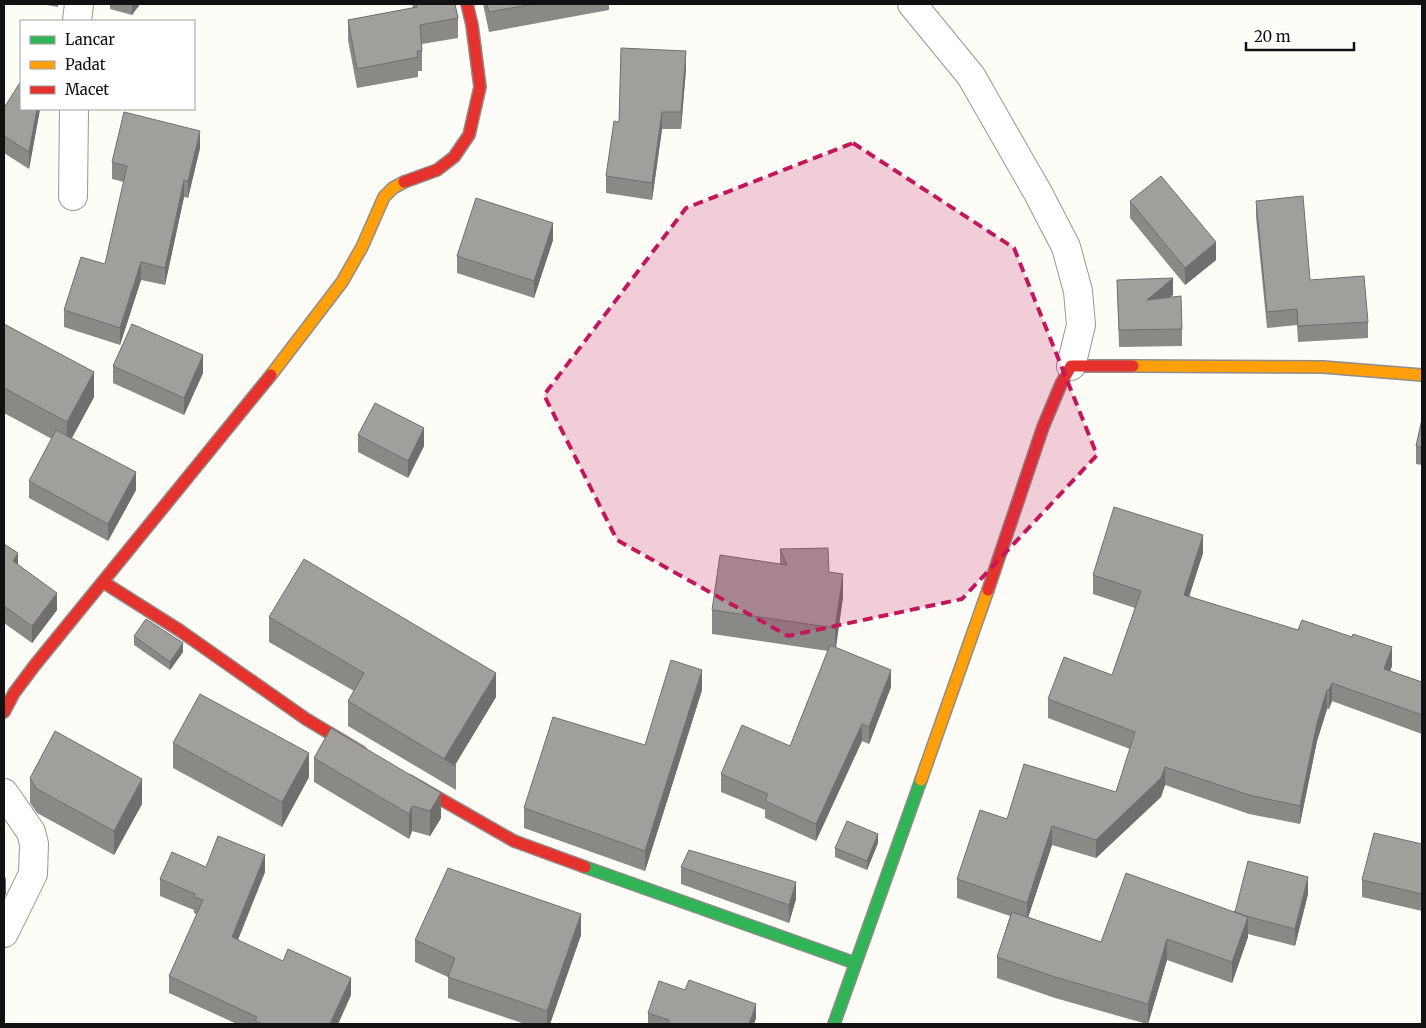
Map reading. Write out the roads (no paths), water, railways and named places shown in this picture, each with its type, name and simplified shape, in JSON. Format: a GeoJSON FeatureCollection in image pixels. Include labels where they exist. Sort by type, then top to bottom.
{"type":"FeatureCollection","features":[{"type":"Feature","properties":{"kind":"street"},"geometry":{"type":"LineString","coordinates":[[77,20],[79,4]]}},
{"type":"Feature","properties":{"kind":"street"},"geometry":{"type":"LineString","coordinates":[[4,712],[14,693],[34,666],[254,397],[336,288],[362,247],[384,197],[393,188],[409,179],[437,170],[454,157],[469,135],[480,87],[472,25],[466,4]]}},
{"type":"Feature","properties":{"kind":"street"},"geometry":{"type":"LineString","coordinates":[[834,1024],[964,660],[1043,427],[1070,366],[1081,325],[1078,291],[1066,247],[1038,193],[971,76],[912,4]]}},
{"type":"Feature","properties":{"kind":"street"},"geometry":{"type":"LineString","coordinates":[[73,196],[74,110]]}},
{"type":"Feature","properties":{"kind":"street"},"geometry":{"type":"LineString","coordinates":[[1070,366],[1323,367],[1422,375]]}},
{"type":"Feature","properties":{"kind":"street"},"geometry":{"type":"LineString","coordinates":[[103,582],[179,630],[306,719],[369,757]]}},
{"type":"Feature","properties":{"kind":"street"},"geometry":{"type":"LineString","coordinates":[[401,777],[514,841],[855,963]]}},
{"type":"Feature","properties":{"kind":"street"},"geometry":{"type":"LineString","coordinates":[[4,793],[31,832],[34,844],[33,874],[4,934]]}}]}
